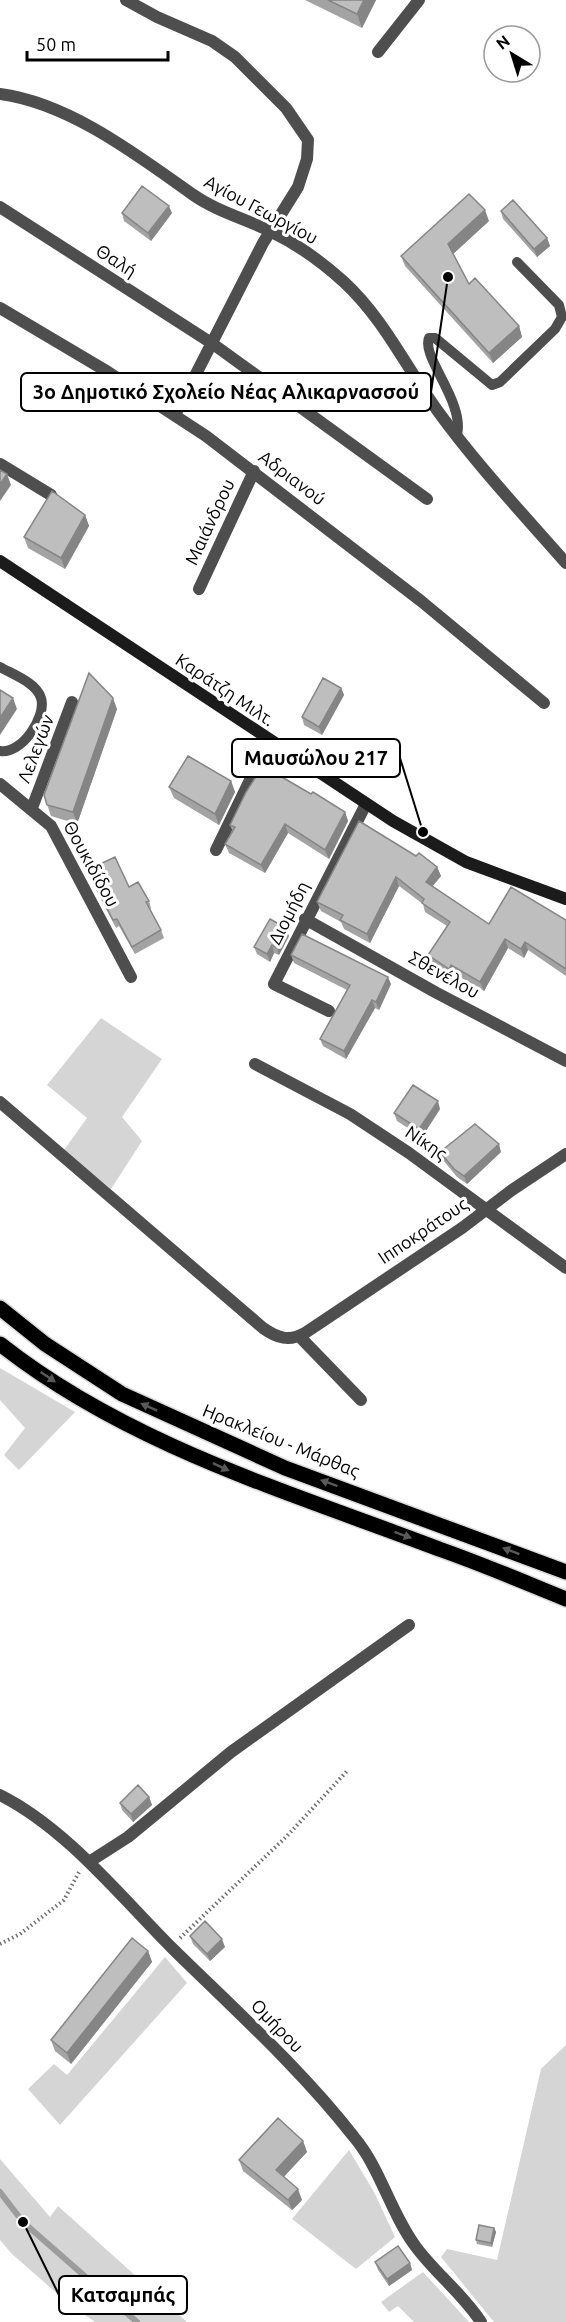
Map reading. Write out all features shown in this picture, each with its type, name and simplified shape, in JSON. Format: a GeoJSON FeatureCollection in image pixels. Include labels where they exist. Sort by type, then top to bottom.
{"type":"FeatureCollection","features":[{"type":"Feature","properties":{"kind":"main road","name":"Ηρακλείου - Μάρθας"},"geometry":{"type":"LineString","coordinates":[[0,1308],[45,1344],[122,1394],[285,1468],[566,1572]]}},
{"type":"Feature","properties":{"kind":"main road"},"geometry":{"type":"LineString","coordinates":[[0,1344],[63,1388],[123,1421],[251,1481],[441,1549],[566,1599]]}},
{"type":"Feature","properties":{"kind":"street"},"geometry":{"type":"LineString","coordinates":[[126,0],[226,50],[286,108],[303,129],[309,147],[298,187],[270,231],[175,415]]}},
{"type":"Feature","properties":{"kind":"street"},"geometry":{"type":"LineString","coordinates":[[378,52],[419,0]]}},
{"type":"Feature","properties":{"kind":"street","name":"Αγίου Γεωργίου"},"geometry":{"type":"LineString","coordinates":[[0,94],[34,102],[89,128],[142,158],[199,199],[270,231],[316,259],[361,299],[384,328],[437,410],[566,563]]}},
{"type":"Feature","properties":{"kind":"street","name":"Θαλή"},"geometry":{"type":"LineString","coordinates":[[0,207],[213,344],[427,499]]}},
{"type":"Feature","properties":{"kind":"street","name":"Αδριανού"},"geometry":{"type":"LineString","coordinates":[[0,308],[175,415],[254,471],[421,601],[544,703]]}},
{"type":"Feature","properties":{"kind":"street"},"geometry":{"type":"LineString","coordinates":[[0,465],[51,495]]}},
{"type":"Feature","properties":{"kind":"street","name":"Μαιάνδρου"},"geometry":{"type":"LineString","coordinates":[[199,589],[254,471]]}},
{"type":"Feature","properties":{"kind":"street","name":"Καράτζη Μιλτ."},"geometry":{"type":"LineString","coordinates":[[0,561],[366,804],[466,862],[566,899]]}},
{"type":"Feature","properties":{"kind":"street","name":"Λελεγών"},"geometry":{"type":"LineString","coordinates":[[32,808],[72,702]]}},
{"type":"Feature","properties":{"kind":"street"},"geometry":{"type":"LineString","coordinates":[[216,850],[269,741]]}},
{"type":"Feature","properties":{"kind":"street","name":"Θουκιδίδου"},"geometry":{"type":"LineString","coordinates":[[0,784],[32,808],[51,826],[65,848],[132,977]]}},
{"type":"Feature","properties":{"kind":"street","name":"Διομήδη"},"geometry":{"type":"LineString","coordinates":[[329,1011],[274,984],[305,919],[366,804]]}},
{"type":"Feature","properties":{"kind":"street","name":"Σθενέλου"},"geometry":{"type":"LineString","coordinates":[[305,919],[435,992],[566,1061]]}},
{"type":"Feature","properties":{"kind":"street","name":"Νίκης"},"geometry":{"type":"LineString","coordinates":[[255,1064],[350,1114],[487,1209],[566,1268]]}},
{"type":"Feature","properties":{"kind":"street"},"geometry":{"type":"LineString","coordinates":[[0,1102],[263,1328],[281,1338],[299,1336],[361,1400]]}},
{"type":"Feature","properties":{"kind":"street","name":"Ιπποκράτους"},"geometry":{"type":"LineString","coordinates":[[299,1336],[462,1228],[566,1154]]}},
{"type":"Feature","properties":{"kind":"street"},"geometry":{"type":"LineString","coordinates":[[89,1862],[128,1837],[231,1752],[409,1625]]}},
{"type":"Feature","properties":{"kind":"street","name":"Ομήρου"},"geometry":{"type":"LineString","coordinates":[[0,1795],[28,1810],[89,1862],[171,1947],[237,2010],[355,2137],[371,2162],[390,2207],[416,2247],[481,2322]]}},
{"type":"Feature","properties":{"kind":"lane"},"geometry":{"type":"LineString","coordinates":[[458,435],[459,414],[429,352],[429,338],[435,338],[492,385],[500,382],[555,329],[562,317],[559,304],[517,262]]}},
{"type":"Feature","properties":{"kind":"lane"},"geometry":{"type":"LineString","coordinates":[[0,667],[29,684],[42,698],[39,716],[26,740],[15,750],[0,751]]}},
{"type":"Feature","properties":{"kind":"path"},"geometry":{"type":"LineString","coordinates":[[171,1947],[287,1836],[348,1770]]}},
{"type":"Feature","properties":{"kind":"path"},"geometry":{"type":"LineString","coordinates":[[0,1944],[20,1934],[64,1900],[80,1870],[89,1862]]}},
{"type":"Feature","properties":{"kind":"shaded area"},"geometry":{"type":"Polygon","coordinates":[[[101,1018],[162,1059],[122,1117],[142,1141],[111,1189],[64,1150],[87,1118],[47,1085],[101,1018]]]}},
{"type":"Feature","properties":{"kind":"shaded area"},"geometry":{"type":"Polygon","coordinates":[[[0,1368],[75,1412],[19,1470],[4,1455],[25,1428],[0,1400],[0,1368]]]}},
{"type":"Feature","properties":{"kind":"shaded area"},"geometry":{"type":"Polygon","coordinates":[[[165,1957],[187,1983],[60,2125],[28,2089],[54,2064],[67,2075],[165,1957]]]}},
{"type":"Feature","properties":{"kind":"shaded area"},"geometry":{"type":"Polygon","coordinates":[[[566,2045],[566,2322],[494,2322],[441,2257],[447,2249],[497,2260],[541,2069],[566,2045]]]}},
{"type":"Feature","properties":{"kind":"shaded area"},"geometry":{"type":"Polygon","coordinates":[[[349,2150],[374,2192],[395,2237],[356,2269],[292,2219],[349,2150]]]}},
{"type":"Feature","properties":{"kind":"shaded area"},"geometry":{"type":"Polygon","coordinates":[[[0,2159],[50,2217],[58,2206],[187,2322],[95,2322],[68,2303],[12,2254],[0,2240],[0,2159]]]}},
{"type":"Feature","properties":{"kind":"shaded area"},"geometry":{"type":"Polygon","coordinates":[[[423,2272],[469,2322],[414,2322],[398,2306],[389,2312],[381,2302],[423,2272]]]}},
{"type":"Feature","properties":{"kind":"building"},"geometry":{"type":"Polygon","coordinates":[[[328,0],[364,0],[357,14],[328,0]]]}},
{"type":"Feature","properties":{"kind":"building"},"geometry":{"type":"Polygon","coordinates":[[[142,186],[169,206],[148,233],[122,213],[142,186]]]}},
{"type":"Feature","properties":{"kind":"building"},"geometry":{"type":"Polygon","coordinates":[[[469,194],[485,210],[448,244],[469,284],[475,278],[519,326],[489,353],[401,256],[469,194]]]}},
{"type":"Feature","properties":{"kind":"building"},"geometry":{"type":"Polygon","coordinates":[[[513,200],[547,238],[534,249],[501,211],[513,200]]]}},
{"type":"Feature","properties":{"kind":"building"},"geometry":{"type":"Polygon","coordinates":[[[0,470],[7,474],[0,484],[0,470]]]}},
{"type":"Feature","properties":{"kind":"building"},"geometry":{"type":"Polygon","coordinates":[[[52,491],[85,515],[61,558],[24,537],[52,491]]]}},
{"type":"Feature","properties":{"kind":"building"},"geometry":{"type":"Polygon","coordinates":[[[89,673],[113,698],[73,812],[47,805],[44,795],[89,673]]]}},
{"type":"Feature","properties":{"kind":"building"},"geometry":{"type":"Polygon","coordinates":[[[323,678],[341,688],[319,727],[302,717],[323,678]]]}},
{"type":"Feature","properties":{"kind":"building"},"geometry":{"type":"Polygon","coordinates":[[[0,690],[13,698],[0,718],[0,690]]]}},
{"type":"Feature","properties":{"kind":"building"},"geometry":{"type":"Polygon","coordinates":[[[188,756],[231,781],[215,814],[169,787],[188,756]]]}},
{"type":"Feature","properties":{"kind":"building"},"geometry":{"type":"Polygon","coordinates":[[[263,766],[345,812],[325,850],[285,824],[261,865],[225,844],[235,827],[230,825],[246,792],[263,766]]]}},
{"type":"Feature","properties":{"kind":"building"},"geometry":{"type":"Polygon","coordinates":[[[359,821],[416,856],[419,853],[437,867],[426,882],[489,924],[511,887],[566,920],[566,969],[525,942],[521,949],[505,939],[480,982],[451,965],[449,969],[428,955],[450,922],[422,903],[424,899],[396,877],[367,934],[340,920],[343,915],[317,902],[359,821]]]}},
{"type":"Feature","properties":{"kind":"building"},"geometry":{"type":"Polygon","coordinates":[[[115,857],[129,887],[138,882],[161,930],[132,947],[117,919],[113,920],[87,870],[115,857]]]}},
{"type":"Feature","properties":{"kind":"building"},"geometry":{"type":"Polygon","coordinates":[[[270,919],[286,928],[277,948],[272,945],[267,954],[254,947],[270,919]]]}},
{"type":"Feature","properties":{"kind":"building"},"geometry":{"type":"Polygon","coordinates":[[[302,934],[388,977],[376,1002],[372,1000],[344,1051],[320,1039],[350,985],[291,955],[302,934]]]}},
{"type":"Feature","properties":{"kind":"building"},"geometry":{"type":"Polygon","coordinates":[[[413,1085],[438,1101],[419,1129],[394,1113],[413,1085]]]}},
{"type":"Feature","properties":{"kind":"building"},"geometry":{"type":"Polygon","coordinates":[[[475,1124],[499,1144],[464,1176],[454,1169],[440,1152],[475,1124]]]}},
{"type":"Feature","properties":{"kind":"building"},"geometry":{"type":"Polygon","coordinates":[[[138,1785],[149,1797],[131,1814],[120,1803],[138,1785]]]}},
{"type":"Feature","properties":{"kind":"building"},"geometry":{"type":"Polygon","coordinates":[[[205,1921],[222,1939],[207,1954],[190,1936],[205,1921]]]}},
{"type":"Feature","properties":{"kind":"building"},"geometry":{"type":"Polygon","coordinates":[[[132,1938],[148,1951],[67,2053],[51,2040],[132,1938]]]}},
{"type":"Feature","properties":{"kind":"building"},"geometry":{"type":"Polygon","coordinates":[[[278,2118],[303,2141],[276,2170],[298,2189],[288,2200],[239,2160],[278,2118]]]}},
{"type":"Feature","properties":{"kind":"building"},"geometry":{"type":"Polygon","coordinates":[[[479,2225],[494,2228],[491,2243],[476,2240],[479,2225]]]}},
{"type":"Feature","properties":{"kind":"building"},"geometry":{"type":"Polygon","coordinates":[[[398,2246],[410,2263],[387,2279],[375,2262],[398,2246]]]}},
{"type":"Feature","properties":{"kind":"waterway"},"geometry":{"type":"LineString","coordinates":[[0,2192],[23,2222],[137,2322]]}},
{"type":"Feature","properties":{"kind":"place","name":"3ο Δημοτικό Σχολείο Νέας Αλικαρνασσού"},"geometry":{"type":"Point","coordinates":[448,277]}},
{"type":"Feature","properties":{"kind":"place","name":"Μαυσώλου 217"},"geometry":{"type":"Point","coordinates":[423,832]}},
{"type":"Feature","properties":{"kind":"place","name":"Κατσαμπάς"},"geometry":{"type":"Point","coordinates":[23,2222]}}]}
